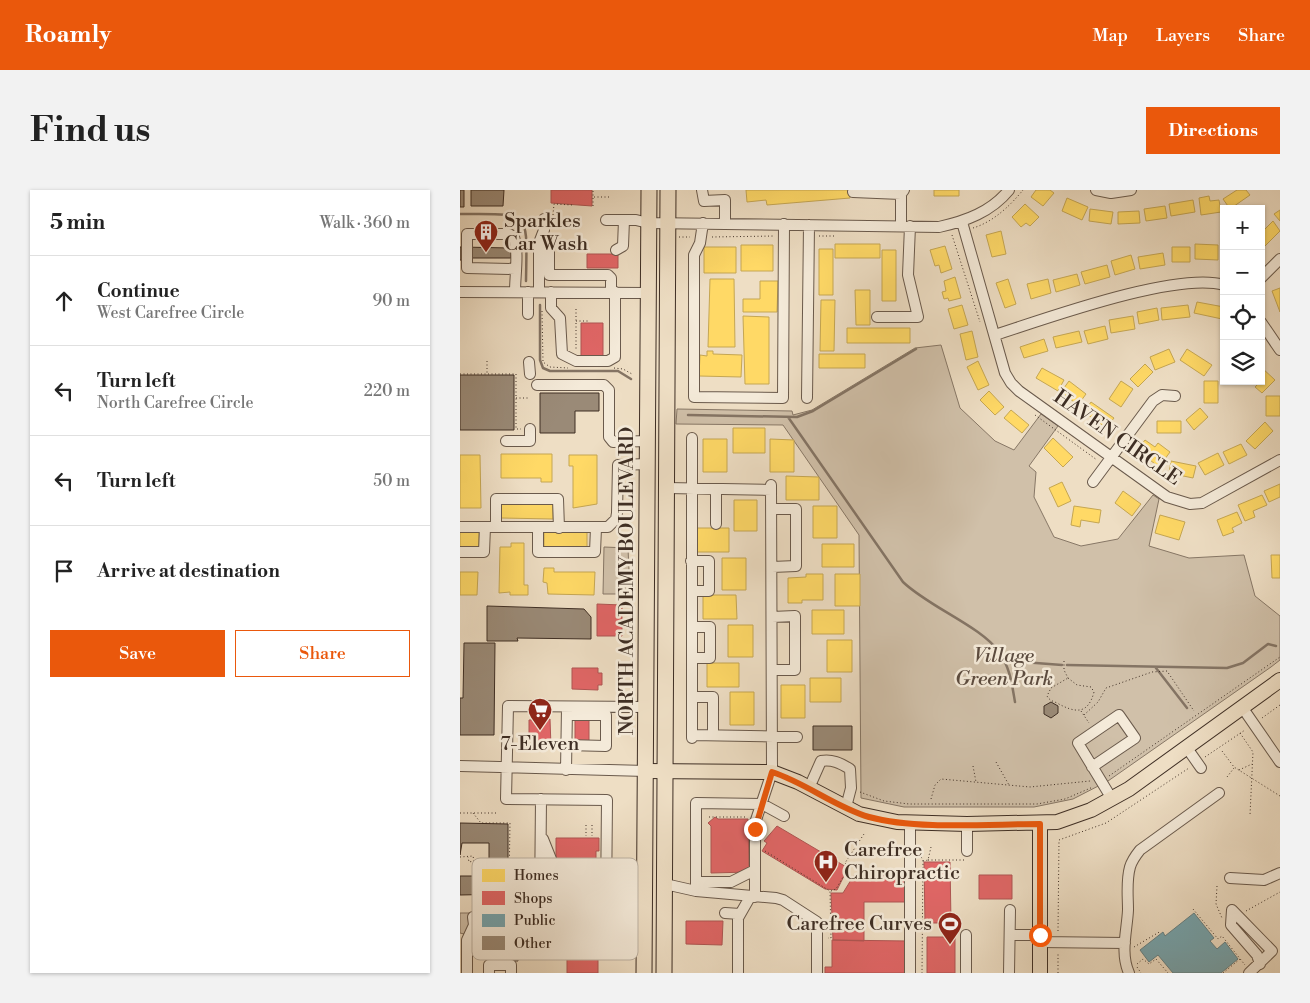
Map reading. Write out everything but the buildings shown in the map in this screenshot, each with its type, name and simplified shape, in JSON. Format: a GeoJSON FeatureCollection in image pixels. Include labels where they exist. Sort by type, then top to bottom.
{"type":"FeatureCollection","features":[{"type":"Feature","properties":{"kind":"highway","name":"NORTH ACADEMY BOULEVARD"},"geometry":{"type":"LineString","coordinates":[[644,973],[649,190]]}},
{"type":"Feature","properties":{"kind":"highway","name":"NORTH ACADEMY BOULEVARD"},"geometry":{"type":"LineString","coordinates":[[664,973],[668,190]]}},
{"type":"Feature","properties":{"kind":"main road"},"geometry":{"type":"LineString","coordinates":[[646,770],[772,772],[870,817],[910,823],[1040,824],[1057,822],[1112,799],[1187,748],[1280,680]]}},
{"type":"Feature","properties":{"kind":"main road"},"geometry":{"type":"LineString","coordinates":[[1040,824],[1040,973]]}},
{"type":"Feature","properties":{"kind":"street"},"geometry":{"type":"LineString","coordinates":[[702,190],[704,201],[724,195],[725,224]]}},
{"type":"Feature","properties":{"kind":"street"},"geometry":{"type":"LineString","coordinates":[[1096,190],[1111,193],[1131,190]]}},
{"type":"Feature","properties":{"kind":"street"},"geometry":{"type":"LineString","coordinates":[[606,220],[624,220],[648,224],[703,223],[939,227],[962,222],[987,210],[1005,191]]}},
{"type":"Feature","properties":{"kind":"street"},"geometry":{"type":"LineString","coordinates":[[852,192],[903,192],[908,275],[918,317],[877,317]]}},
{"type":"Feature","properties":{"kind":"street"},"geometry":{"type":"LineString","coordinates":[[528,314],[534,292],[539,243],[549,220]]}},
{"type":"Feature","properties":{"kind":"street"},"geometry":{"type":"LineString","coordinates":[[616,250],[623,246],[624,220]]}},
{"type":"Feature","properties":{"kind":"street","name":"HAVEN CIRCLE"},"geometry":{"type":"LineString","coordinates":[[962,222],[1005,373],[1011,383],[1167,497],[1190,504],[1202,502],[1280,460]]}},
{"type":"Feature","properties":{"kind":"street"},"geometry":{"type":"LineString","coordinates":[[703,223],[700,243],[694,255],[694,397],[783,398],[784,224]]}},
{"type":"Feature","properties":{"kind":"street"},"geometry":{"type":"LineString","coordinates":[[807,398],[809,225]]}},
{"type":"Feature","properties":{"kind":"street"},"geometry":{"type":"LineString","coordinates":[[515,269],[467,268],[467,234],[512,235],[515,242],[515,269],[515,292]]}},
{"type":"Feature","properties":{"kind":"street"},"geometry":{"type":"LineString","coordinates":[[549,250],[549,275],[608,275],[611,278],[615,357],[608,361],[576,361],[564,356],[560,352],[560,318],[551,308],[551,292]]}},
{"type":"Feature","properties":{"kind":"street"},"geometry":{"type":"LineString","coordinates":[[1265,274],[1280,258]]}},
{"type":"Feature","properties":{"kind":"street"},"geometry":{"type":"LineString","coordinates":[[994,334],[1133,293],[1196,282],[1220,285]]}},
{"type":"Feature","properties":{"kind":"street"},"geometry":{"type":"LineString","coordinates":[[460,292],[647,292]]}},
{"type":"Feature","properties":{"kind":"street"},"geometry":{"type":"LineString","coordinates":[[1265,328],[1280,350]]}},
{"type":"Feature","properties":{"kind":"street"},"geometry":{"type":"LineString","coordinates":[[529,362],[530,374]]}},
{"type":"Feature","properties":{"kind":"street"},"geometry":{"type":"LineString","coordinates":[[537,385],[604,385],[609,390],[609,437],[613,442],[648,441]]}},
{"type":"Feature","properties":{"kind":"street"},"geometry":{"type":"LineString","coordinates":[[1093,482],[1153,401],[1162,395],[1175,396]]}},
{"type":"Feature","properties":{"kind":"street"},"geometry":{"type":"LineString","coordinates":[[506,441],[530,441],[526,429]]}},
{"type":"Feature","properties":{"kind":"street"},"geometry":{"type":"LineString","coordinates":[[692,438],[690,489],[692,737],[713,735],[797,737]]}},
{"type":"Feature","properties":{"kind":"street"},"geometry":{"type":"LineString","coordinates":[[460,526],[608,527],[616,519],[618,465],[648,464]]}},
{"type":"Feature","properties":{"kind":"street"},"geometry":{"type":"LineString","coordinates":[[667,488],[771,488],[772,772],[755,829],[755,870],[752,897],[740,914],[738,973]]}},
{"type":"Feature","properties":{"kind":"street"},"geometry":{"type":"LineString","coordinates":[[716,489],[716,524]]}},
{"type":"Feature","properties":{"kind":"street"},"geometry":{"type":"LineString","coordinates":[[496,527],[496,499],[558,499],[559,528]]}},
{"type":"Feature","properties":{"kind":"street"},"geometry":{"type":"LineString","coordinates":[[772,509],[796,509],[796,566],[772,567]]}},
{"type":"Feature","properties":{"kind":"street"},"geometry":{"type":"LineString","coordinates":[[460,552],[484,552],[485,527]]}},
{"type":"Feature","properties":{"kind":"street"},"geometry":{"type":"LineString","coordinates":[[538,528],[538,552],[596,552],[596,528]]}},
{"type":"Feature","properties":{"kind":"street"},"geometry":{"type":"LineString","coordinates":[[691,561],[709,561],[709,591],[692,591]]}},
{"type":"Feature","properties":{"kind":"street"},"geometry":{"type":"LineString","coordinates":[[772,617],[795,616],[794,670],[772,670]]}},
{"type":"Feature","properties":{"kind":"street"},"geometry":{"type":"LineString","coordinates":[[692,627],[710,627],[710,658],[692,658]]}},
{"type":"Feature","properties":{"kind":"street"},"geometry":{"type":"LineString","coordinates":[[692,697],[713,697],[713,735]]}},
{"type":"Feature","properties":{"kind":"street"},"geometry":{"type":"LineString","coordinates":[[606,858],[607,800],[506,799],[508,706],[606,711],[646,707]]}},
{"type":"Feature","properties":{"kind":"street"},"geometry":{"type":"LineString","coordinates":[[1242,707],[1280,762]]}},
{"type":"Feature","properties":{"kind":"street"},"geometry":{"type":"LineString","coordinates":[[566,770],[567,710]]}},
{"type":"Feature","properties":{"kind":"street"},"geometry":{"type":"LineString","coordinates":[[566,746],[606,746],[606,711]]}},
{"type":"Feature","properties":{"kind":"street"},"geometry":{"type":"LineString","coordinates":[[1092,766],[1135,738],[1119,715],[1078,743],[1112,799]]}},
{"type":"Feature","properties":{"kind":"street"},"geometry":{"type":"LineString","coordinates":[[1187,748],[1199,765]]}},
{"type":"Feature","properties":{"kind":"street"},"geometry":{"type":"LineString","coordinates":[[810,788],[820,761],[830,760],[843,764],[850,768],[851,788],[846,807]]}},
{"type":"Feature","properties":{"kind":"street"},"geometry":{"type":"LineString","coordinates":[[460,766],[507,766],[566,770],[646,770]]}},
{"type":"Feature","properties":{"kind":"street"},"geometry":{"type":"LineString","coordinates":[[1129,973],[1125,965],[1129,941],[1127,886],[1130,866],[1140,850],[1218,793]]}},
{"type":"Feature","properties":{"kind":"street"},"geometry":{"type":"LineString","coordinates":[[541,799],[541,858]]}},
{"type":"Feature","properties":{"kind":"street"},"geometry":{"type":"LineString","coordinates":[[696,886],[696,803],[762,804],[784,816]]}},
{"type":"Feature","properties":{"kind":"street"},"geometry":{"type":"LineString","coordinates":[[910,823],[910,973]]}},
{"type":"Feature","properties":{"kind":"street"},"geometry":{"type":"LineString","coordinates":[[967,824],[967,856]]}},
{"type":"Feature","properties":{"kind":"street"},"geometry":{"type":"LineString","coordinates":[[696,886],[731,882],[755,870]]}},
{"type":"Feature","properties":{"kind":"street"},"geometry":{"type":"LineString","coordinates":[[1230,878],[1264,880],[1280,873]]}},
{"type":"Feature","properties":{"kind":"street"},"geometry":{"type":"LineString","coordinates":[[665,884],[696,886],[752,897],[783,900],[816,919],[818,922],[817,973]]}},
{"type":"Feature","properties":{"kind":"street"},"geometry":{"type":"LineString","coordinates":[[638,905],[645,905]]}},
{"type":"Feature","properties":{"kind":"street"},"geometry":{"type":"LineString","coordinates":[[1010,910],[1010,973]]}},
{"type":"Feature","properties":{"kind":"street"},"geometry":{"type":"LineString","coordinates":[[1234,912],[1231,924],[1257,955],[1260,964]]}},
{"type":"Feature","properties":{"kind":"street"},"geometry":{"type":"LineString","coordinates":[[1234,912],[1272,951],[1260,964],[1248,970]]}},
{"type":"Feature","properties":{"kind":"street"},"geometry":{"type":"LineString","coordinates":[[725,914],[740,914]]}},
{"type":"Feature","properties":{"kind":"street"},"geometry":{"type":"LineString","coordinates":[[467,973],[467,940],[472,929]]}},
{"type":"Feature","properties":{"kind":"street"},"geometry":{"type":"LineString","coordinates":[[966,934],[966,973]]}},
{"type":"Feature","properties":{"kind":"street"},"geometry":{"type":"LineString","coordinates":[[1010,934],[1058,942],[1129,941]]}},
{"type":"Feature","properties":{"kind":"street"},"geometry":{"type":"LineString","coordinates":[[489,973],[489,965],[511,965],[511,973]]}},
{"type":"Feature","properties":{"kind":"path"},"geometry":{"type":"LineString","coordinates":[[593,190],[593,206]]}},
{"type":"Feature","properties":{"kind":"path"},"geometry":{"type":"LineString","coordinates":[[593,197],[609,197]]}},
{"type":"Feature","properties":{"kind":"path"},"geometry":{"type":"LineString","coordinates":[[549,220],[554,204],[572,205]]}},
{"type":"Feature","properties":{"kind":"path"},"geometry":{"type":"LineString","coordinates":[[952,235],[981,326]]}},
{"type":"Feature","properties":{"kind":"path"},"geometry":{"type":"LineString","coordinates":[[576,309],[576,355]]}},
{"type":"Feature","properties":{"kind":"path"},"geometry":{"type":"LineString","coordinates":[[576,321],[588,321],[588,323]]}},
{"type":"Feature","properties":{"kind":"path"},"geometry":{"type":"LineString","coordinates":[[488,361],[488,374]]}},
{"type":"Feature","properties":{"kind":"path"},"geometry":{"type":"LineString","coordinates":[[460,374],[516,374],[516,429],[526,429]]}},
{"type":"Feature","properties":{"kind":"path"},"geometry":{"type":"LineString","coordinates":[[516,398],[530,398]]}},
{"type":"Feature","properties":{"kind":"path"},"geometry":{"type":"LineString","coordinates":[[1030,410],[1105,465]]}},
{"type":"Feature","properties":{"kind":"path"},"geometry":{"type":"LineString","coordinates":[[857,791],[884,801],[909,804],[1037,804],[1065,799],[1101,780],[1280,656]]}},
{"type":"Feature","properties":{"kind":"path"},"geometry":{"type":"LineString","coordinates":[[1064,661],[1064,670],[1068,678],[1077,685],[1091,687],[1094,692],[1091,704],[1080,710],[1066,709],[1048,696],[1051,688],[1068,678]]}},
{"type":"Feature","properties":{"kind":"path"},"geometry":{"type":"LineString","coordinates":[[1084,715],[1098,702],[1106,688],[1167,670],[1194,711]]}},
{"type":"Feature","properties":{"kind":"path"},"geometry":{"type":"LineString","coordinates":[[1058,973],[1059,840],[1106,822],[1199,765],[1239,733],[1280,705]]}},
{"type":"Feature","properties":{"kind":"path"},"geometry":{"type":"LineString","coordinates":[[1080,710],[1094,732]]}},
{"type":"Feature","properties":{"kind":"path"},"geometry":{"type":"LineString","coordinates":[[1239,733],[1253,752],[1250,815]]}},
{"type":"Feature","properties":{"kind":"path"},"geometry":{"type":"LineString","coordinates":[[1222,751],[1234,767],[1280,796]]}},
{"type":"Feature","properties":{"kind":"path"},"geometry":{"type":"LineString","coordinates":[[996,762],[1009,785]]}},
{"type":"Feature","properties":{"kind":"path"},"geometry":{"type":"LineString","coordinates":[[1239,770],[1252,764]]}},
{"type":"Feature","properties":{"kind":"path"},"geometry":{"type":"LineString","coordinates":[[973,766],[976,782]]}},
{"type":"Feature","properties":{"kind":"path"},"geometry":{"type":"LineString","coordinates":[[1227,777],[1234,767]]}},
{"type":"Feature","properties":{"kind":"path"},"geometry":{"type":"LineString","coordinates":[[931,799],[935,785],[941,779],[1030,787],[1101,780]]}},
{"type":"Feature","properties":{"kind":"path"},"geometry":{"type":"LineString","coordinates":[[460,813],[497,813]]}},
{"type":"Feature","properties":{"kind":"path"},"geometry":{"type":"LineString","coordinates":[[473,813],[481,822],[510,823],[509,858]]}},
{"type":"Feature","properties":{"kind":"path"},"geometry":{"type":"LineString","coordinates":[[710,817],[757,818]]}},
{"type":"Feature","properties":{"kind":"path"},"geometry":{"type":"LineString","coordinates":[[586,825],[586,836]]}},
{"type":"Feature","properties":{"kind":"path"},"geometry":{"type":"LineString","coordinates":[[592,825],[592,836]]}},
{"type":"Feature","properties":{"kind":"path"},"geometry":{"type":"LineString","coordinates":[[830,891],[836,889],[849,867],[845,863],[864,834]]}},
{"type":"Feature","properties":{"kind":"path"},"geometry":{"type":"LineString","coordinates":[[928,860],[931,847]]}},
{"type":"Feature","properties":{"kind":"path"},"geometry":{"type":"LineString","coordinates":[[761,848],[830,891]]}},
{"type":"Feature","properties":{"kind":"path"},"geometry":{"type":"LineString","coordinates":[[920,854],[923,861],[922,973]]}},
{"type":"Feature","properties":{"kind":"path"},"geometry":{"type":"LineString","coordinates":[[460,857],[473,856],[473,858]]}},
{"type":"Feature","properties":{"kind":"path"},"geometry":{"type":"LineString","coordinates":[[923,861],[967,856]]}},
{"type":"Feature","properties":{"kind":"path"},"geometry":{"type":"LineString","coordinates":[[468,857],[469,862],[472,862]]}},
{"type":"Feature","properties":{"kind":"path"},"geometry":{"type":"LineString","coordinates":[[824,938],[831,938],[830,891]]}},
{"type":"Feature","properties":{"kind":"path"},"geometry":{"type":"LineString","coordinates":[[1234,912],[1247,911],[1280,892]]}},
{"type":"Feature","properties":{"kind":"path"},"geometry":{"type":"LineString","coordinates":[[1193,909],[1218,939],[1222,936],[1248,970]]}},
{"type":"Feature","properties":{"kind":"path"},"geometry":{"type":"LineString","coordinates":[[1129,941],[1133,948],[1138,947],[1161,931]]}},
{"type":"Feature","properties":{"kind":"path"},"geometry":{"type":"LineString","coordinates":[[1141,973],[1136,965],[1143,959],[1149,964],[1156,959],[1168,973]]}},
{"type":"Feature","properties":{"kind":"path"},"geometry":{"type":"LineString","coordinates":[[1223,973],[1240,959]]}},
{"type":"Feature","properties":{"kind":"green space","name":"Village Green Park"},"geometry":{"type":"Polygon","coordinates":[[[941,345],[960,408],[995,441],[1014,450],[1041,414],[1058,426],[1029,466],[1036,472],[1034,497],[1054,537],[1081,546],[1118,539],[1153,495],[1159,499],[1149,546],[1189,558],[1244,555],[1255,596],[1280,616],[1280,660],[1108,781],[1073,799],[1034,807],[904,807],[861,798],[859,535],[783,425],[676,424],[677,409],[792,411],[793,415],[812,410],[915,348],[941,345]]]}},
{"type":"Feature","properties":{"kind":"green space"},"geometry":{"type":"Polygon","coordinates":[[[604,547],[628,548],[630,594],[603,594],[604,547]]]}},
{"type":"Feature","properties":{"kind":"green space"},"geometry":{"type":"Polygon","coordinates":[[[460,913],[472,913],[472,919],[468,917],[469,927],[464,934],[460,933],[460,913]]]}},
{"type":"Feature","properties":{"kind":"waterway"},"geometry":{"type":"LineString","coordinates":[[460,214],[501,214],[513,216],[520,220],[525,228],[526,281]]}},
{"type":"Feature","properties":{"kind":"waterway"},"geometry":{"type":"LineString","coordinates":[[540,305],[540,360],[543,368],[550,371],[618,371],[631,379]]}},
{"type":"Feature","properties":{"kind":"waterway"},"geometry":{"type":"LineString","coordinates":[[688,415],[797,417],[813,411],[916,349]]}},
{"type":"Feature","properties":{"kind":"waterway"},"geometry":{"type":"LineString","coordinates":[[788,417],[903,582],[927,600],[968,625],[991,643],[999,652],[1008,670],[1015,702]]}},
{"type":"Feature","properties":{"kind":"waterway"},"geometry":{"type":"LineString","coordinates":[[1067,665],[1227,668],[1243,663],[1268,644],[1276,646]]}},
{"type":"Feature","properties":{"kind":"waterway"},"geometry":{"type":"LineString","coordinates":[[999,651],[1023,662],[1062,665]]}},
{"type":"Feature","properties":{"kind":"waterway"},"geometry":{"type":"LineString","coordinates":[[1156,668],[1187,708]]}},
{"type":"Feature","properties":{"kind":"place","name":"Sparkles Car Wash"},"geometry":{"type":"Point","coordinates":[486,253]}},
{"type":"Feature","properties":{"kind":"place","name":"7-Eleven"},"geometry":{"type":"Point","coordinates":[540,731]}},
{"type":"Feature","properties":{"kind":"place","name":"Carefree Chiropractic"},"geometry":{"type":"Point","coordinates":[826,883]}},
{"type":"Feature","properties":{"kind":"place","name":"Carefree Curves"},"geometry":{"type":"Point","coordinates":[950,945]}},
{"type":"Feature","properties":{"kind":"route"},"geometry":{"type":"LineString","coordinates":[[755,829],[772,772],[798,782],[860,814],[883,820],[967,824],[1040,824],[1040,935]]}}]}
